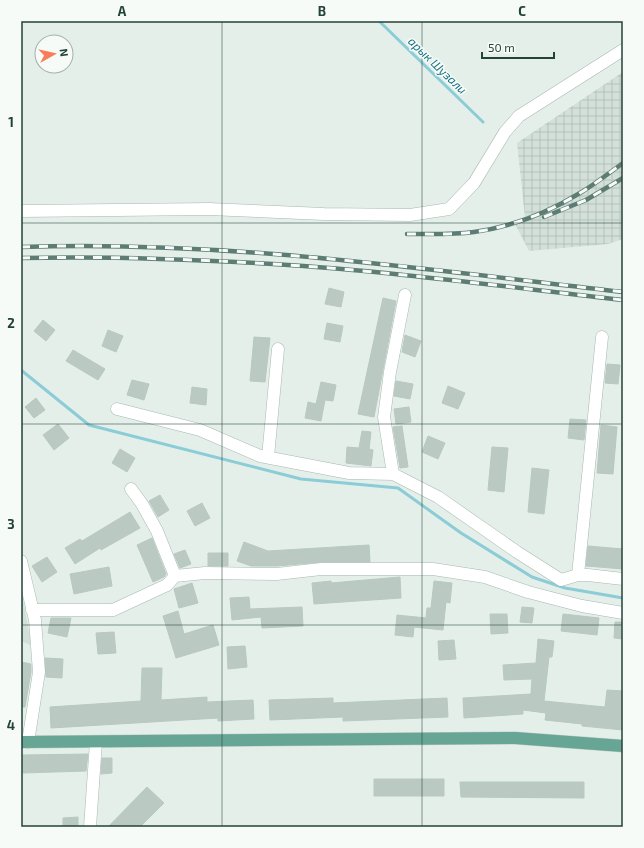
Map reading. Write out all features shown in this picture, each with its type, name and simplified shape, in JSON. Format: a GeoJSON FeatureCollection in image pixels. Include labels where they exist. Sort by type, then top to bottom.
{"type":"FeatureCollection","features":[{"type":"Feature","properties":{"kind":"main road"},"geometry":{"type":"LineString","coordinates":[[24,742],[514,738],[623,746]]}},
{"type":"Feature","properties":{"kind":"street"},"geometry":{"type":"LineString","coordinates":[[21,211],[209,209],[303,214],[410,215],[449,209],[474,183],[505,132],[519,116],[623,50]]}},
{"type":"Feature","properties":{"kind":"street"},"geometry":{"type":"LineString","coordinates":[[393,474],[384,417],[390,372],[405,295]]}},
{"type":"Feature","properties":{"kind":"street"},"geometry":{"type":"LineString","coordinates":[[578,575],[602,337]]}},
{"type":"Feature","properties":{"kind":"street"},"geometry":{"type":"LineString","coordinates":[[268,457],[278,349]]}},
{"type":"Feature","properties":{"kind":"street"},"geometry":{"type":"LineString","coordinates":[[117,409],[200,430],[260,456],[349,473],[393,474],[438,497],[517,552],[561,580],[578,575],[623,579]]}},
{"type":"Feature","properties":{"kind":"street"},"geometry":{"type":"LineString","coordinates":[[131,489],[142,504],[157,531],[175,576]]}},
{"type":"Feature","properties":{"kind":"street"},"geometry":{"type":"LineString","coordinates":[[21,561],[35,620],[39,672],[24,742]]}},
{"type":"Feature","properties":{"kind":"street"},"geometry":{"type":"LineString","coordinates":[[32,610],[113,610],[167,585],[175,576],[205,573],[277,574],[321,569],[433,569],[485,577],[528,592],[582,606],[623,613]]}},
{"type":"Feature","properties":{"kind":"street"},"geometry":{"type":"LineString","coordinates":[[90,827],[96,742]]}},
{"type":"Feature","properties":{"kind":"shaded area"},"geometry":{"type":"Polygon","coordinates":[[[623,72],[623,239],[608,244],[529,251],[514,222],[525,217],[517,143],[623,72]]]}},
{"type":"Feature","properties":{"kind":"shaded area"},"geometry":{"type":"Polygon","coordinates":[[[21,588],[30,637],[30,645],[21,641],[21,588]]]}},
{"type":"Feature","properties":{"kind":"building"},"geometry":{"type":"Polygon","coordinates":[[[329,288],[344,292],[341,307],[325,304],[329,288]]]}},
{"type":"Feature","properties":{"kind":"building"},"geometry":{"type":"Polygon","coordinates":[[[383,298],[396,301],[374,417],[358,414],[383,298]]]}},
{"type":"Feature","properties":{"kind":"building"},"geometry":{"type":"Polygon","coordinates":[[[43,320],[55,330],[46,341],[34,331],[43,320]]]}},
{"type":"Feature","properties":{"kind":"building"},"geometry":{"type":"Polygon","coordinates":[[[327,323],[343,326],[340,342],[324,339],[327,323]]]}},
{"type":"Feature","properties":{"kind":"building"},"geometry":{"type":"Polygon","coordinates":[[[108,330],[123,336],[116,352],[102,346],[108,330]]]}},
{"type":"Feature","properties":{"kind":"building"},"geometry":{"type":"Polygon","coordinates":[[[405,335],[421,341],[415,357],[402,352],[405,335]]]}},
{"type":"Feature","properties":{"kind":"building"},"geometry":{"type":"Polygon","coordinates":[[[254,337],[270,338],[265,382],[250,381],[254,337]]]}},
{"type":"Feature","properties":{"kind":"building"},"geometry":{"type":"Polygon","coordinates":[[[73,350],[105,369],[98,380],[66,361],[73,350]]]}},
{"type":"Feature","properties":{"kind":"building"},"geometry":{"type":"Polygon","coordinates":[[[607,364],[620,365],[618,384],[605,383],[607,364]]]}},
{"type":"Feature","properties":{"kind":"building"},"geometry":{"type":"Polygon","coordinates":[[[132,380],[149,384],[144,400],[127,395],[132,380]]]}},
{"type":"Feature","properties":{"kind":"building"},"geometry":{"type":"Polygon","coordinates":[[[396,381],[413,384],[410,399],[394,396],[396,381]]]}},
{"type":"Feature","properties":{"kind":"building"},"geometry":{"type":"Polygon","coordinates":[[[321,382],[336,385],[333,401],[325,400],[321,421],[305,418],[308,402],[316,404],[321,382]]]}},
{"type":"Feature","properties":{"kind":"building"},"geometry":{"type":"Polygon","coordinates":[[[448,386],[465,393],[458,409],[442,403],[448,386]]]}},
{"type":"Feature","properties":{"kind":"building"},"geometry":{"type":"Polygon","coordinates":[[[192,387],[207,389],[206,405],[190,403],[192,387]]]}},
{"type":"Feature","properties":{"kind":"building"},"geometry":{"type":"Polygon","coordinates":[[[36,398],[45,410],[34,418],[25,407],[36,398]]]}},
{"type":"Feature","properties":{"kind":"building"},"geometry":{"type":"Polygon","coordinates":[[[409,407],[411,422],[396,424],[394,409],[409,407]]]}},
{"type":"Feature","properties":{"kind":"building"},"geometry":{"type":"Polygon","coordinates":[[[570,419],[586,420],[584,440],[568,438],[570,419]]]}},
{"type":"Feature","properties":{"kind":"building"},"geometry":{"type":"Polygon","coordinates":[[[58,424],[69,438],[54,450],[43,435],[58,424]]]}},
{"type":"Feature","properties":{"kind":"building"},"geometry":{"type":"Polygon","coordinates":[[[601,425],[617,427],[613,474],[597,473],[601,425]]]}},
{"type":"Feature","properties":{"kind":"building"},"geometry":{"type":"Polygon","coordinates":[[[402,426],[408,467],[400,468],[393,427],[402,426]]]}},
{"type":"Feature","properties":{"kind":"building"},"geometry":{"type":"Polygon","coordinates":[[[362,431],[371,432],[369,449],[373,450],[371,466],[346,463],[347,447],[359,448],[362,431]]]}},
{"type":"Feature","properties":{"kind":"building"},"geometry":{"type":"Polygon","coordinates":[[[428,436],[445,443],[438,459],[422,452],[428,436]]]}},
{"type":"Feature","properties":{"kind":"building"},"geometry":{"type":"Polygon","coordinates":[[[492,447],[508,448],[504,492],[488,490],[492,447]]]}},
{"type":"Feature","properties":{"kind":"building"},"geometry":{"type":"Polygon","coordinates":[[[120,449],[135,458],[127,472],[112,463],[120,449]]]}},
{"type":"Feature","properties":{"kind":"building"},"geometry":{"type":"Polygon","coordinates":[[[532,468],[549,470],[544,514],[528,512],[532,468]]]}},
{"type":"Feature","properties":{"kind":"building"},"geometry":{"type":"Polygon","coordinates":[[[160,495],[169,510],[158,517],[149,501],[160,495]]]}},
{"type":"Feature","properties":{"kind":"building"},"geometry":{"type":"Polygon","coordinates":[[[202,503],[210,518],[195,526],[187,511],[202,503]]]}},
{"type":"Feature","properties":{"kind":"building"},"geometry":{"type":"Polygon","coordinates":[[[130,512],[140,528],[101,550],[100,548],[75,564],[65,548],[80,539],[82,541],[130,512]]]}},
{"type":"Feature","properties":{"kind":"building"},"geometry":{"type":"Polygon","coordinates":[[[152,538],[166,574],[164,577],[153,582],[137,545],[152,538]]]}},
{"type":"Feature","properties":{"kind":"building"},"geometry":{"type":"Polygon","coordinates":[[[244,542],[268,551],[369,545],[370,562],[321,562],[277,566],[251,566],[237,561],[244,542]]]}},
{"type":"Feature","properties":{"kind":"building"},"geometry":{"type":"Polygon","coordinates":[[[588,546],[623,549],[623,569],[586,566],[588,546]]]}},
{"type":"Feature","properties":{"kind":"building"},"geometry":{"type":"Polygon","coordinates":[[[185,550],[191,564],[180,568],[174,554],[185,550]]]}},
{"type":"Feature","properties":{"kind":"building"},"geometry":{"type":"Polygon","coordinates":[[[208,553],[228,553],[228,566],[208,566],[208,553]]]}},
{"type":"Feature","properties":{"kind":"building"},"geometry":{"type":"Polygon","coordinates":[[[47,557],[57,572],[42,582],[32,566],[47,557]]]}},
{"type":"Feature","properties":{"kind":"building"},"geometry":{"type":"Polygon","coordinates":[[[109,567],[112,586],[74,594],[70,574],[109,567]]]}},
{"type":"Feature","properties":{"kind":"building"},"geometry":{"type":"Polygon","coordinates":[[[400,577],[401,598],[314,604],[312,583],[331,581],[331,583],[400,577]]]}},
{"type":"Feature","properties":{"kind":"building"},"geometry":{"type":"Polygon","coordinates":[[[434,581],[452,583],[450,603],[446,602],[443,630],[414,627],[413,637],[395,635],[397,615],[426,618],[427,608],[431,608],[434,581]]]}},
{"type":"Feature","properties":{"kind":"building"},"geometry":{"type":"Polygon","coordinates":[[[192,583],[198,603],[179,608],[174,589],[192,583]]]}},
{"type":"Feature","properties":{"kind":"building"},"geometry":{"type":"Polygon","coordinates":[[[249,597],[250,609],[302,607],[303,626],[262,628],[261,617],[232,620],[230,598],[249,597]]]}},
{"type":"Feature","properties":{"kind":"building"},"geometry":{"type":"Polygon","coordinates":[[[522,607],[534,608],[532,623],[520,622],[522,607]]]}},
{"type":"Feature","properties":{"kind":"building"},"geometry":{"type":"Polygon","coordinates":[[[178,611],[184,634],[213,625],[219,645],[176,658],[163,616],[178,611]]]}},
{"type":"Feature","properties":{"kind":"building"},"geometry":{"type":"Polygon","coordinates":[[[490,614],[507,614],[508,633],[491,634],[490,614]]]}},
{"type":"Feature","properties":{"kind":"building"},"geometry":{"type":"Polygon","coordinates":[[[563,614],[599,618],[597,635],[561,631],[563,614]]]}},
{"type":"Feature","properties":{"kind":"building"},"geometry":{"type":"Polygon","coordinates":[[[51,618],[71,618],[67,637],[48,633],[51,618]]]}},
{"type":"Feature","properties":{"kind":"building"},"geometry":{"type":"Polygon","coordinates":[[[615,622],[623,622],[623,639],[614,638],[615,622]]]}},
{"type":"Feature","properties":{"kind":"building"},"geometry":{"type":"Polygon","coordinates":[[[114,632],[116,653],[98,654],[96,633],[114,632]]]}},
{"type":"Feature","properties":{"kind":"building"},"geometry":{"type":"Polygon","coordinates":[[[538,639],[554,641],[552,657],[549,657],[544,701],[605,707],[607,690],[623,691],[621,713],[623,713],[623,730],[582,726],[582,724],[545,720],[546,713],[523,710],[523,714],[464,718],[463,698],[531,694],[532,679],[504,680],[503,665],[536,663],[538,639]]]}},
{"type":"Feature","properties":{"kind":"building"},"geometry":{"type":"Polygon","coordinates":[[[454,640],[456,659],[439,660],[438,641],[454,640]]]}},
{"type":"Feature","properties":{"kind":"building"},"geometry":{"type":"Polygon","coordinates":[[[245,646],[247,667],[228,669],[227,647],[245,646]]]}},
{"type":"Feature","properties":{"kind":"building"},"geometry":{"type":"Polygon","coordinates":[[[45,658],[63,659],[62,678],[46,677],[45,658]]]}},
{"type":"Feature","properties":{"kind":"building"},"geometry":{"type":"Polygon","coordinates":[[[21,662],[31,664],[25,707],[21,707],[21,662]]]}},
{"type":"Feature","properties":{"kind":"building"},"geometry":{"type":"Polygon","coordinates":[[[142,668],[162,668],[161,700],[207,697],[207,702],[253,700],[254,719],[218,721],[218,718],[51,728],[50,707],[141,701],[142,668]]]}},
{"type":"Feature","properties":{"kind":"building"},"geometry":{"type":"Polygon","coordinates":[[[333,698],[333,703],[447,698],[448,717],[343,721],[343,717],[270,720],[269,700],[333,698]]]}},
{"type":"Feature","properties":{"kind":"building"},"geometry":{"type":"Polygon","coordinates":[[[88,754],[86,771],[23,773],[22,755],[88,754]]]}},
{"type":"Feature","properties":{"kind":"building"},"geometry":{"type":"Polygon","coordinates":[[[102,758],[112,758],[112,773],[101,774],[102,758]]]}},
{"type":"Feature","properties":{"kind":"building"},"geometry":{"type":"Polygon","coordinates":[[[374,779],[444,779],[444,796],[374,796],[374,779]]]}},
{"type":"Feature","properties":{"kind":"building"},"geometry":{"type":"Polygon","coordinates":[[[460,782],[584,782],[584,798],[461,797],[460,782]]]}},
{"type":"Feature","properties":{"kind":"building"},"geometry":{"type":"Polygon","coordinates":[[[147,787],[164,803],[140,827],[108,827],[147,787]]]}},
{"type":"Feature","properties":{"kind":"building"},"geometry":{"type":"Polygon","coordinates":[[[78,817],[78,827],[63,827],[63,818],[78,817]]]}},
{"type":"Feature","properties":{"kind":"waterway","name":"арык Шузали"},"geometry":{"type":"LineString","coordinates":[[379,21],[483,122]]}},
{"type":"Feature","properties":{"kind":"waterway"},"geometry":{"type":"LineString","coordinates":[[21,370],[89,425],[301,479],[398,488],[461,533],[532,577],[565,588],[623,598]]}},
{"type":"Feature","properties":{"kind":"railway"},"geometry":{"type":"LineString","coordinates":[[407,234],[466,233],[488,230],[529,218],[568,200],[591,186],[623,163]]}},
{"type":"Feature","properties":{"kind":"railway"},"geometry":{"type":"LineString","coordinates":[[544,217],[586,200],[623,178]]}},
{"type":"Feature","properties":{"kind":"railway"},"geometry":{"type":"LineString","coordinates":[[21,247],[97,246],[248,252],[323,258],[623,292]]}},
{"type":"Feature","properties":{"kind":"railway"},"geometry":{"type":"LineString","coordinates":[[21,258],[147,258],[317,267],[623,300]]}}]}
